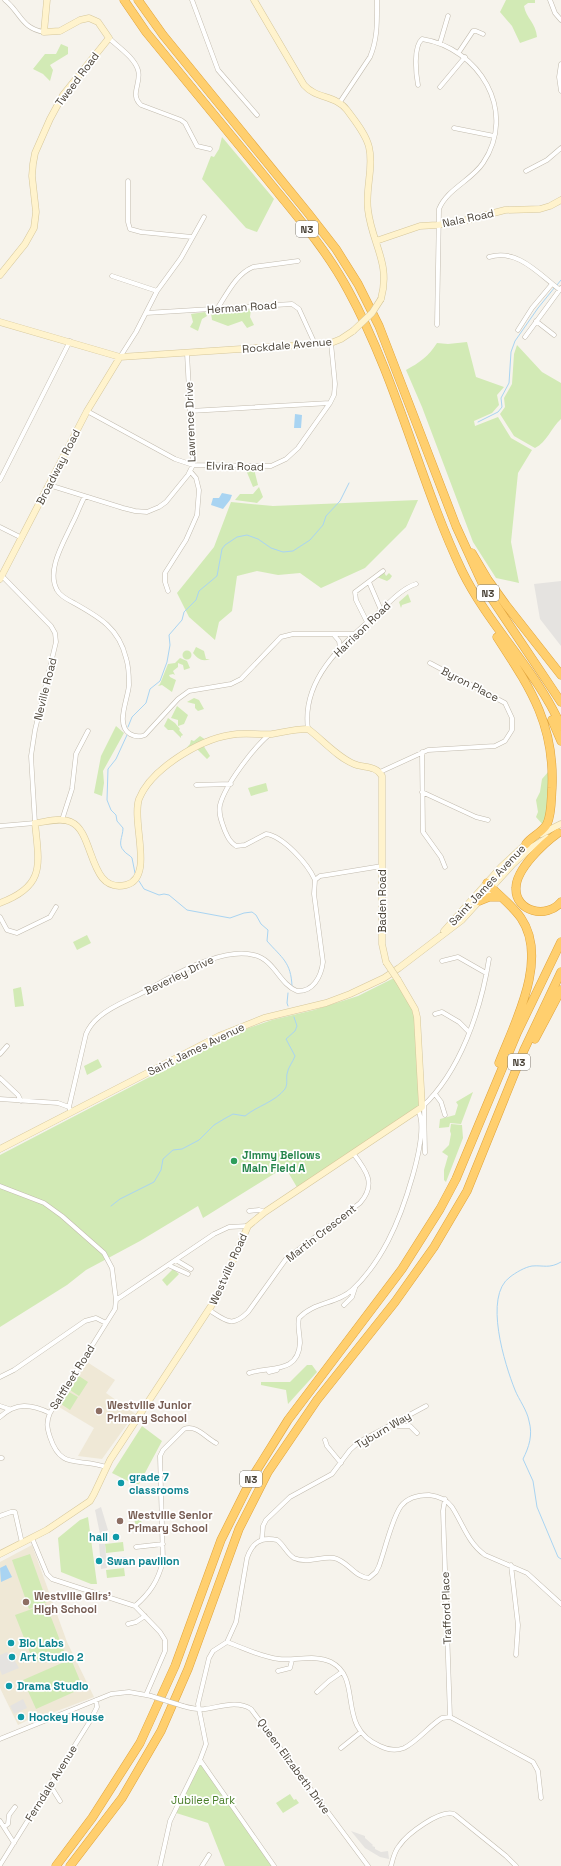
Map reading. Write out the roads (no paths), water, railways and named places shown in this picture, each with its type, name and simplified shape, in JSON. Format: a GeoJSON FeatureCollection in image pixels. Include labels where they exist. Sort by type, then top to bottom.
{"type":"FeatureCollection","features":[{"type":"Feature","properties":{"kind":"highway","name":"N3"},"geometry":{"type":"LineString","coordinates":[[124,0],[146,32],[326,254],[348,289],[368,328],[454,551],[469,583],[543,692],[561,726]]}},
{"type":"Feature","properties":{"kind":"highway","name":"N3"},"geometry":{"type":"LineString","coordinates":[[138,0],[163,35],[280,177],[336,249],[358,284],[379,326],[456,526],[484,587],[561,702]]}},
{"type":"Feature","properties":{"kind":"highway"},"geometry":{"type":"LineString","coordinates":[[456,526],[488,580],[561,674]]}},
{"type":"Feature","properties":{"kind":"highway"},"geometry":{"type":"LineString","coordinates":[[469,583],[480,611],[532,692],[548,734],[553,772],[548,821],[542,831],[526,844]]}},
{"type":"Feature","properties":{"kind":"highway"},"geometry":{"type":"LineString","coordinates":[[517,655],[547,708],[561,741]]}},
{"type":"Feature","properties":{"kind":"highway"},"geometry":{"type":"LineString","coordinates":[[560,828],[547,840],[518,877],[516,888],[519,900],[525,906],[534,911],[548,911],[561,902]]}},
{"type":"Feature","properties":{"kind":"highway"},"geometry":{"type":"LineString","coordinates":[[484,1112],[495,1073],[530,978],[532,968],[532,950],[529,936],[522,919],[489,885]]}},
{"type":"Feature","properties":{"kind":"highway"},"geometry":{"type":"LineString","coordinates":[[479,901],[489,897],[500,896]]}},
{"type":"Feature","properties":{"kind":"highway","name":"N3"},"geometry":{"type":"LineString","coordinates":[[56,1866],[110,1792],[143,1737],[178,1661],[221,1540],[253,1476],[288,1420],[420,1243],[456,1179],[517,1033],[561,942]]}},
{"type":"Feature","properties":{"kind":"highway","name":"N3"},"geometry":{"type":"LineString","coordinates":[[70,1866],[122,1798],[161,1731],[188,1669],[239,1528],[268,1472],[317,1400],[395,1302],[434,1247],[467,1191],[535,1025],[561,972]]}},
{"type":"Feature","properties":{"kind":"highway"},"geometry":{"type":"LineString","coordinates":[[503,1102],[561,990]]}},
{"type":"Feature","properties":{"kind":"street"},"geometry":{"type":"LineString","coordinates":[[5,0],[15,9],[28,27],[44,32],[60,31],[80,20],[89,18],[98,22],[109,38],[134,62],[138,69],[139,82],[135,96],[137,101],[185,122],[197,146],[210,149]]}},
{"type":"Feature","properties":{"kind":"street"},"geometry":{"type":"LineString","coordinates":[[44,32],[47,0]]}},
{"type":"Feature","properties":{"kind":"street"},"geometry":{"type":"LineString","coordinates":[[192,0],[218,70],[245,103],[257,115]]}},
{"type":"Feature","properties":{"kind":"street"},"geometry":{"type":"LineString","coordinates":[[254,0],[304,86],[312,92],[340,102],[370,57],[373,50],[377,35],[376,0]]}},
{"type":"Feature","properties":{"kind":"street"},"geometry":{"type":"LineString","coordinates":[[550,0],[555,13],[561,20]]}},
{"type":"Feature","properties":{"kind":"street"},"geometry":{"type":"LineString","coordinates":[[440,43],[448,16]]}},
{"type":"Feature","properties":{"kind":"street"},"geometry":{"type":"LineString","coordinates":[[459,52],[473,31],[483,34]]}},
{"type":"Feature","properties":{"kind":"street","name":"Tweed Road"},"geometry":{"type":"LineString","coordinates":[[0,275],[25,244],[34,228],[36,212],[32,176],[33,164],[35,153],[50,119],[63,95],[109,38]]}},
{"type":"Feature","properties":{"kind":"street"},"geometry":{"type":"LineString","coordinates":[[418,85],[416,59],[419,41],[422,39],[440,43],[459,52],[478,70],[492,97],[496,122],[490,151],[480,167],[440,206],[438,225],[437,325]]}},
{"type":"Feature","properties":{"kind":"street"},"geometry":{"type":"LineString","coordinates":[[440,87],[465,57]]}},
{"type":"Feature","properties":{"kind":"street"},"geometry":{"type":"LineString","coordinates":[[561,64],[559,77],[561,91]]}},
{"type":"Feature","properties":{"kind":"street","name":"Rockdale Avenue"},"geometry":{"type":"LineString","coordinates":[[0,322],[120,357],[331,343],[341,339],[353,331],[372,313],[381,299],[385,280],[368,206],[370,168],[369,146],[367,140],[354,120],[340,102]]}},
{"type":"Feature","properties":{"kind":"street"},"geometry":{"type":"LineString","coordinates":[[454,128],[494,136]]}},
{"type":"Feature","properties":{"kind":"street"},"geometry":{"type":"LineString","coordinates":[[526,171],[548,160],[561,148]]}},
{"type":"Feature","properties":{"kind":"street"},"geometry":{"type":"LineString","coordinates":[[128,181],[128,222],[130,229],[141,232],[192,237]]}},
{"type":"Feature","properties":{"kind":"street","name":"Nala Road"},"geometry":{"type":"LineString","coordinates":[[376,241],[420,226],[438,225],[479,218],[505,210],[540,209],[561,200]]}},
{"type":"Feature","properties":{"kind":"street"},"geometry":{"type":"LineString","coordinates":[[120,357],[146,314],[157,291],[181,258],[204,217]]}},
{"type":"Feature","properties":{"kind":"street"},"geometry":{"type":"LineString","coordinates":[[489,257],[496,255],[514,256],[560,289],[526,337]]}},
{"type":"Feature","properties":{"kind":"street"},"geometry":{"type":"LineString","coordinates":[[217,309],[239,277],[246,270],[253,267],[298,262]]}},
{"type":"Feature","properties":{"kind":"street"},"geometry":{"type":"LineString","coordinates":[[112,276],[157,291]]}},
{"type":"Feature","properties":{"kind":"street"},"geometry":{"type":"LineString","coordinates":[[518,330],[532,308],[553,284]]}},
{"type":"Feature","properties":{"kind":"street","name":"Herman Road"},"geometry":{"type":"LineString","coordinates":[[146,314],[288,304],[295,305],[301,312],[315,344]]}},
{"type":"Feature","properties":{"kind":"street"},"geometry":{"type":"LineString","coordinates":[[536,321],[554,335]]}},
{"type":"Feature","properties":{"kind":"street"},"geometry":{"type":"LineString","coordinates":[[0,480],[70,342]]}},
{"type":"Feature","properties":{"kind":"street","name":"Elvira Road"},"geometry":{"type":"LineString","coordinates":[[87,411],[175,459],[193,465],[264,467],[281,462],[292,455],[330,403],[335,391],[331,343]]}},
{"type":"Feature","properties":{"kind":"street","name":"Lawrence Drive"},"geometry":{"type":"LineString","coordinates":[[49,485],[135,511],[147,512],[162,505],[190,471],[193,465],[187,353]]}},
{"type":"Feature","properties":{"kind":"street","name":"Broadway Road"},"geometry":{"type":"LineString","coordinates":[[1,578],[87,411],[120,357]]}},
{"type":"Feature","properties":{"kind":"street"},"geometry":{"type":"LineString","coordinates":[[190,411],[330,403]]}},
{"type":"Feature","properties":{"kind":"street"},"geometry":{"type":"LineString","coordinates":[[168,591],[165,582],[165,573],[192,529],[197,514],[199,490],[196,478],[190,471]]}},
{"type":"Feature","properties":{"kind":"street"},"geometry":{"type":"LineString","coordinates":[[85,496],[56,557],[55,585],[57,591],[64,598],[104,621],[112,629],[122,645],[126,658],[129,680],[123,722],[126,730],[131,735],[140,737],[145,735],[178,699],[189,691],[231,684],[240,679],[281,637],[293,634],[354,634]]}},
{"type":"Feature","properties":{"kind":"street"},"geometry":{"type":"LineString","coordinates":[[0,527],[22,538]]}},
{"type":"Feature","properties":{"kind":"street"},"geometry":{"type":"LineString","coordinates":[[367,622],[354,594],[359,588],[383,571]]}},
{"type":"Feature","properties":{"kind":"street","name":"Neville Road"},"geometry":{"type":"LineString","coordinates":[[1,578],[51,626],[56,637],[32,750],[32,782],[35,823]]}},
{"type":"Feature","properties":{"kind":"street"},"geometry":{"type":"LineString","coordinates":[[369,582],[381,610]]}},
{"type":"Feature","properties":{"kind":"street","name":"Harrison Road"},"geometry":{"type":"LineString","coordinates":[[308,729],[308,710],[317,680],[340,647],[404,590],[416,584]]}},
{"type":"Feature","properties":{"kind":"street"},"geometry":{"type":"LineString","coordinates":[[334,635],[338,640],[340,647]]}},
{"type":"Feature","properties":{"kind":"street","name":"Byron Place"},"geometry":{"type":"LineString","coordinates":[[380,772],[422,752],[435,749],[495,746],[506,741],[512,730],[510,711],[505,703],[430,663]]}},
{"type":"Feature","properties":{"kind":"street"},"geometry":{"type":"LineString","coordinates":[[0,826],[62,820],[72,822],[79,829],[96,868],[104,879],[116,885],[129,884],[135,881],[141,869],[142,863],[136,814],[139,799],[151,780],[190,749],[205,742],[228,735],[270,734],[308,729],[349,762],[372,768],[380,772]]}},
{"type":"Feature","properties":{"kind":"street"},"geometry":{"type":"LineString","coordinates":[[62,820],[72,790],[76,754],[88,731]]}},
{"type":"Feature","properties":{"kind":"street"},"geometry":{"type":"LineString","coordinates":[[270,734],[248,759],[222,799],[220,810],[221,819],[231,842],[236,846],[242,846],[266,834],[277,837],[303,863],[315,880],[320,876],[382,866]]}},
{"type":"Feature","properties":{"kind":"street"},"geometry":{"type":"LineString","coordinates":[[422,752],[424,835],[441,857],[445,867]]}},
{"type":"Feature","properties":{"kind":"street","name":"Baden Road"},"geometry":{"type":"LineString","coordinates":[[380,772],[383,784],[382,944],[386,962],[415,1009],[417,1017],[421,1107]]}},
{"type":"Feature","properties":{"kind":"street"},"geometry":{"type":"LineString","coordinates":[[196,785],[231,784]]}},
{"type":"Feature","properties":{"kind":"street"},"geometry":{"type":"LineString","coordinates":[[422,792],[476,817],[488,820]]}},
{"type":"Feature","properties":{"kind":"street"},"geometry":{"type":"LineString","coordinates":[[0,903],[21,893],[34,880],[38,861],[35,823]]}},
{"type":"Feature","properties":{"kind":"street","name":"Saint James Avenue"},"geometry":{"type":"LineString","coordinates":[[0,1149],[70,1109],[233,1030],[264,1018],[326,1003],[371,985],[399,968],[462,920],[479,901],[489,885],[510,858],[526,844],[543,833],[560,828]]}},
{"type":"Feature","properties":{"kind":"street","name":"Saint James Avenue"},"geometry":{"type":"LineString","coordinates":[[437,938],[489,885],[526,852],[560,828]]}},
{"type":"Feature","properties":{"kind":"street","name":"Beverley Drive"},"geometry":{"type":"LineString","coordinates":[[70,1109],[86,1034],[91,1025],[106,1012],[194,966],[207,960],[238,953],[252,955],[259,957],[271,965],[292,989],[303,991],[314,984],[322,972],[323,962],[314,894],[315,880]]}},
{"type":"Feature","properties":{"kind":"street"},"geometry":{"type":"LineString","coordinates":[[0,917],[7,930],[17,934],[50,917],[56,907]]}},
{"type":"Feature","properties":{"kind":"street"},"geometry":{"type":"LineString","coordinates":[[442,961],[458,957],[486,973]]}},
{"type":"Feature","properties":{"kind":"street","name":"Westville Road"},"geometry":{"type":"LineString","coordinates":[[0,1554],[57,1524],[90,1501],[106,1467],[222,1288],[248,1226],[265,1212],[421,1107],[435,1094],[452,1070],[469,1032],[489,959]]}},
{"type":"Feature","properties":{"kind":"street"},"geometry":{"type":"LineString","coordinates":[[435,1014],[442,1012],[460,1022],[469,1032]]}},
{"type":"Feature","properties":{"kind":"street"},"geometry":{"type":"LineString","coordinates":[[0,1054],[7,1046]]}},
{"type":"Feature","properties":{"kind":"street"},"geometry":{"type":"LineString","coordinates":[[0,1078],[18,1095],[21,1101]]}},
{"type":"Feature","properties":{"kind":"street"},"geometry":{"type":"LineString","coordinates":[[435,1094],[441,1102],[445,1116]]}},
{"type":"Feature","properties":{"kind":"street"},"geometry":{"type":"LineString","coordinates":[[0,1099],[58,1104],[70,1109]]}},
{"type":"Feature","properties":{"kind":"street"},"geometry":{"type":"LineString","coordinates":[[421,1107],[426,1152]]}},
{"type":"Feature","properties":{"kind":"street"},"geometry":{"type":"LineString","coordinates":[[344,1305],[352,1297],[356,1287],[388,1240],[408,1188],[421,1133],[421,1107]]}},
{"type":"Feature","properties":{"kind":"street","name":"Martin Crescent"},"geometry":{"type":"LineString","coordinates":[[209,1310],[228,1321],[236,1322],[241,1319],[248,1312],[286,1259],[360,1203],[368,1192],[369,1178],[353,1153]]}},
{"type":"Feature","properties":{"kind":"street"},"geometry":{"type":"LineString","coordinates":[[0,1186],[44,1203],[101,1250],[112,1268],[116,1300],[224,1229],[234,1226],[248,1226]]}},
{"type":"Feature","properties":{"kind":"street"},"geometry":{"type":"LineString","coordinates":[[249,1211],[259,1210],[265,1212]]}},
{"type":"Feature","properties":{"kind":"street"},"geometry":{"type":"LineString","coordinates":[[176,1260],[191,1269]]}},
{"type":"Feature","properties":{"kind":"street"},"geometry":{"type":"LineString","coordinates":[[168,1265],[188,1274]]}},
{"type":"Feature","properties":{"kind":"street"},"geometry":{"type":"LineString","coordinates":[[269,1372],[289,1365],[298,1355],[300,1340],[298,1319],[301,1315],[309,1309],[347,1294],[356,1287]]}},
{"type":"Feature","properties":{"kind":"street","name":"Saltfleet Road"},"geometry":{"type":"LineString","coordinates":[[106,1467],[98,1464],[69,1460],[57,1454],[48,1428],[47,1419],[115,1308],[116,1300]]}},
{"type":"Feature","properties":{"kind":"street"},"geometry":{"type":"LineString","coordinates":[[0,1377],[14,1370],[85,1321],[96,1318],[106,1323]]}},
{"type":"Feature","properties":{"kind":"street"},"geometry":{"type":"LineString","coordinates":[[249,1373],[281,1368]]}},
{"type":"Feature","properties":{"kind":"street"},"geometry":{"type":"LineString","coordinates":[[0,1406],[9,1408],[27,1406],[42,1409],[50,1413]]}},
{"type":"Feature","properties":{"kind":"street","name":"Tyburn Way"},"geometry":{"type":"LineString","coordinates":[[262,1539],[263,1526],[283,1504],[290,1498],[332,1474],[353,1446],[426,1406]]}},
{"type":"Feature","properties":{"kind":"street"},"geometry":{"type":"LineString","coordinates":[[0,1416],[9,1408]]}},
{"type":"Feature","properties":{"kind":"street"},"geometry":{"type":"LineString","coordinates":[[394,1423],[398,1426],[410,1426],[417,1434]]}},
{"type":"Feature","properties":{"kind":"street"},"geometry":{"type":"LineString","coordinates":[[135,1606],[152,1589],[163,1561],[159,1463],[163,1450],[184,1429],[188,1427],[198,1430],[216,1444]]}},
{"type":"Feature","properties":{"kind":"street"},"geometry":{"type":"LineString","coordinates":[[325,1440],[327,1446],[341,1463]]}},
{"type":"Feature","properties":{"kind":"street"},"geometry":{"type":"LineString","coordinates":[[160,1866],[170,1821],[200,1760],[206,1744],[198,1709],[200,1691],[209,1658],[213,1650],[227,1642],[236,1622],[247,1558],[253,1546],[262,1539],[277,1540],[292,1556],[298,1559],[323,1558],[339,1560],[357,1574],[369,1578],[376,1572],[379,1566],[401,1506],[416,1496],[432,1496],[445,1499],[478,1551],[526,1573],[561,1604]]}},
{"type":"Feature","properties":{"kind":"street","name":"Trafford Place"},"geometry":{"type":"LineString","coordinates":[[445,1499],[443,1511],[450,1717]]}},
{"type":"Feature","properties":{"kind":"street"},"geometry":{"type":"LineString","coordinates":[[0,1516],[15,1512],[22,1543]]}},
{"type":"Feature","properties":{"kind":"street"},"geometry":{"type":"LineString","coordinates":[[32,1538],[47,1574],[52,1579],[135,1606],[163,1636],[166,1647],[163,1660],[146,1695]]}},
{"type":"Feature","properties":{"kind":"street"},"geometry":{"type":"LineString","coordinates":[[136,1547],[163,1544]]}},
{"type":"Feature","properties":{"kind":"street"},"geometry":{"type":"LineString","coordinates":[[511,1566],[518,1625],[516,1655]]}},
{"type":"Feature","properties":{"kind":"street"},"geometry":{"type":"LineString","coordinates":[[128,1624],[140,1620],[145,1616]]}},
{"type":"Feature","properties":{"kind":"street"},"geometry":{"type":"LineString","coordinates":[[227,1642],[272,1658],[292,1660],[323,1659],[330,1662],[342,1672],[348,1684],[353,1718],[361,1732],[373,1743],[383,1748],[400,1749],[406,1747],[436,1722],[442,1718],[450,1717],[532,1762],[538,1771],[541,1798]]}},
{"type":"Feature","properties":{"kind":"street"},"geometry":{"type":"LineString","coordinates":[[278,1671],[290,1668],[292,1660]]}},
{"type":"Feature","properties":{"kind":"street"},"geometry":{"type":"LineString","coordinates":[[318,1692],[329,1681],[342,1672]]}},
{"type":"Feature","properties":{"kind":"street","name":"Queen Elizabeth Drive"},"geometry":{"type":"LineString","coordinates":[[0,1739],[96,1700],[120,1692],[152,1696],[198,1709],[240,1704],[251,1709],[368,1866]]}},
{"type":"Feature","properties":{"kind":"street","name":"Ferndale Avenue"},"geometry":{"type":"LineString","coordinates":[[0,1865],[96,1709],[98,1704],[96,1700]]}},
{"type":"Feature","properties":{"kind":"street"},"geometry":{"type":"LineString","coordinates":[[340,1748],[361,1732]]}},
{"type":"Feature","properties":{"kind":"street"},"geometry":{"type":"LineString","coordinates":[[200,1760],[274,1866]]}},
{"type":"Feature","properties":{"kind":"street"},"geometry":{"type":"LineString","coordinates":[[50,1785],[60,1801]]}},
{"type":"Feature","properties":{"kind":"street"},"geometry":{"type":"LineString","coordinates":[[4,1827],[8,1824],[9,1815],[15,1807]]}},
{"type":"Feature","properties":{"kind":"street"},"geometry":{"type":"LineString","coordinates":[[391,1866],[395,1852],[406,1838],[421,1826],[447,1812],[454,1814],[506,1856],[516,1866]]}},
{"type":"Feature","properties":{"kind":"street"},"geometry":{"type":"LineString","coordinates":[[0,1821],[14,1843]]}},
{"type":"Feature","properties":{"kind":"street"},"geometry":{"type":"LineString","coordinates":[[202,1866],[209,1855]]}},
{"type":"Feature","properties":{"kind":"water"},"geometry":{"type":"Polygon","coordinates":[[[295,414],[302,415],[301,428],[294,428],[295,414]]]}},
{"type":"Feature","properties":{"kind":"water"},"geometry":{"type":"Polygon","coordinates":[[[222,493],[232,495],[223,509],[211,505],[213,498],[219,498],[222,493]]]}},
{"type":"Feature","properties":{"kind":"water"},"geometry":{"type":"Polygon","coordinates":[[[126,1557],[127,1562],[113,1563],[113,1558],[126,1557]]]}},
{"type":"Feature","properties":{"kind":"water"},"geometry":{"type":"Polygon","coordinates":[[[6,1565],[12,1577],[1,1582],[0,1568],[6,1565]]]}},
{"type":"Feature","properties":{"kind":"waterway"},"geometry":{"type":"LineString","coordinates":[[557,285],[561,280]]}},
{"type":"Feature","properties":{"kind":"waterway"},"geometry":{"type":"LineString","coordinates":[[478,422],[498,412],[502,407],[501,398],[509,383],[511,352],[515,341],[555,287]]}},
{"type":"Feature","properties":{"kind":"waterway"},"geometry":{"type":"LineString","coordinates":[[128,727],[132,717],[146,703],[150,689],[160,681],[167,662],[170,645],[169,635],[182,620],[184,612],[196,600],[199,591],[217,576],[222,549],[225,545],[237,537],[247,535],[258,539],[271,548],[283,552],[293,551],[310,540],[323,525],[326,516],[340,501],[349,483]]}},
{"type":"Feature","properties":{"kind":"waterway"},"geometry":{"type":"LineString","coordinates":[[127,735],[116,759],[108,769],[107,800],[111,810],[116,815],[117,821],[123,828],[121,846],[132,858],[135,873]]}},
{"type":"Feature","properties":{"kind":"waterway"},"geometry":{"type":"LineString","coordinates":[[139,881],[144,889],[159,895],[169,895],[187,910],[230,918],[252,912],[256,915],[261,924],[268,930],[267,941],[288,966],[292,986]]}},
{"type":"Feature","properties":{"kind":"waterway"},"geometry":{"type":"LineString","coordinates":[[288,993],[288,1006]]}},
{"type":"Feature","properties":{"kind":"waterway"},"geometry":{"type":"LineString","coordinates":[[111,1206],[120,1199],[154,1182],[161,1170],[163,1159],[173,1150],[182,1149],[199,1140],[214,1125],[233,1114],[245,1116],[271,1101],[285,1089],[289,1067],[295,1056],[286,1039],[295,1031],[297,1026],[294,1017]]}},
{"type":"Feature","properties":{"kind":"waterway"},"geometry":{"type":"LineString","coordinates":[[561,1262],[550,1266],[529,1267],[520,1270],[510,1277],[502,1286],[498,1299],[497,1315],[506,1364],[515,1390],[527,1413],[531,1431],[530,1441],[523,1459],[533,1481],[537,1507],[558,1557],[561,1559]]}},
{"type":"Feature","properties":{"kind":"place","name":"Jimmy Bellows Main Field A"},"geometry":{"type":"Point","coordinates":[234,1161]}},
{"type":"Feature","properties":{"kind":"place","name":"Westville Junior Primary School"},"geometry":{"type":"Point","coordinates":[99,1411]}},
{"type":"Feature","properties":{"kind":"place","name":"grade 7 classrooms"},"geometry":{"type":"Point","coordinates":[121,1483]}},
{"type":"Feature","properties":{"kind":"place","name":"Westville Senior Primary School"},"geometry":{"type":"Point","coordinates":[120,1521]}},
{"type":"Feature","properties":{"kind":"place","name":"hall"},"geometry":{"type":"Point","coordinates":[116,1537]}},
{"type":"Feature","properties":{"kind":"place","name":"Swan pavilion"},"geometry":{"type":"Point","coordinates":[99,1561]}},
{"type":"Feature","properties":{"kind":"place","name":"Westville Gilrs' High School"},"geometry":{"type":"Point","coordinates":[26,1602]}},
{"type":"Feature","properties":{"kind":"place","name":"Bio Labs"},"geometry":{"type":"Point","coordinates":[11,1643]}},
{"type":"Feature","properties":{"kind":"place","name":"Art Studio 2"},"geometry":{"type":"Point","coordinates":[12,1657]}},
{"type":"Feature","properties":{"kind":"place","name":"Drama Studio"},"geometry":{"type":"Point","coordinates":[9,1686]}},
{"type":"Feature","properties":{"kind":"place","name":"Hockey House"},"geometry":{"type":"Point","coordinates":[21,1717]}},
{"type":"Feature","properties":{"kind":"park label","name":"Jubilee Park"},"geometry":{"type":"Point","coordinates":[203,1800]}}]}
